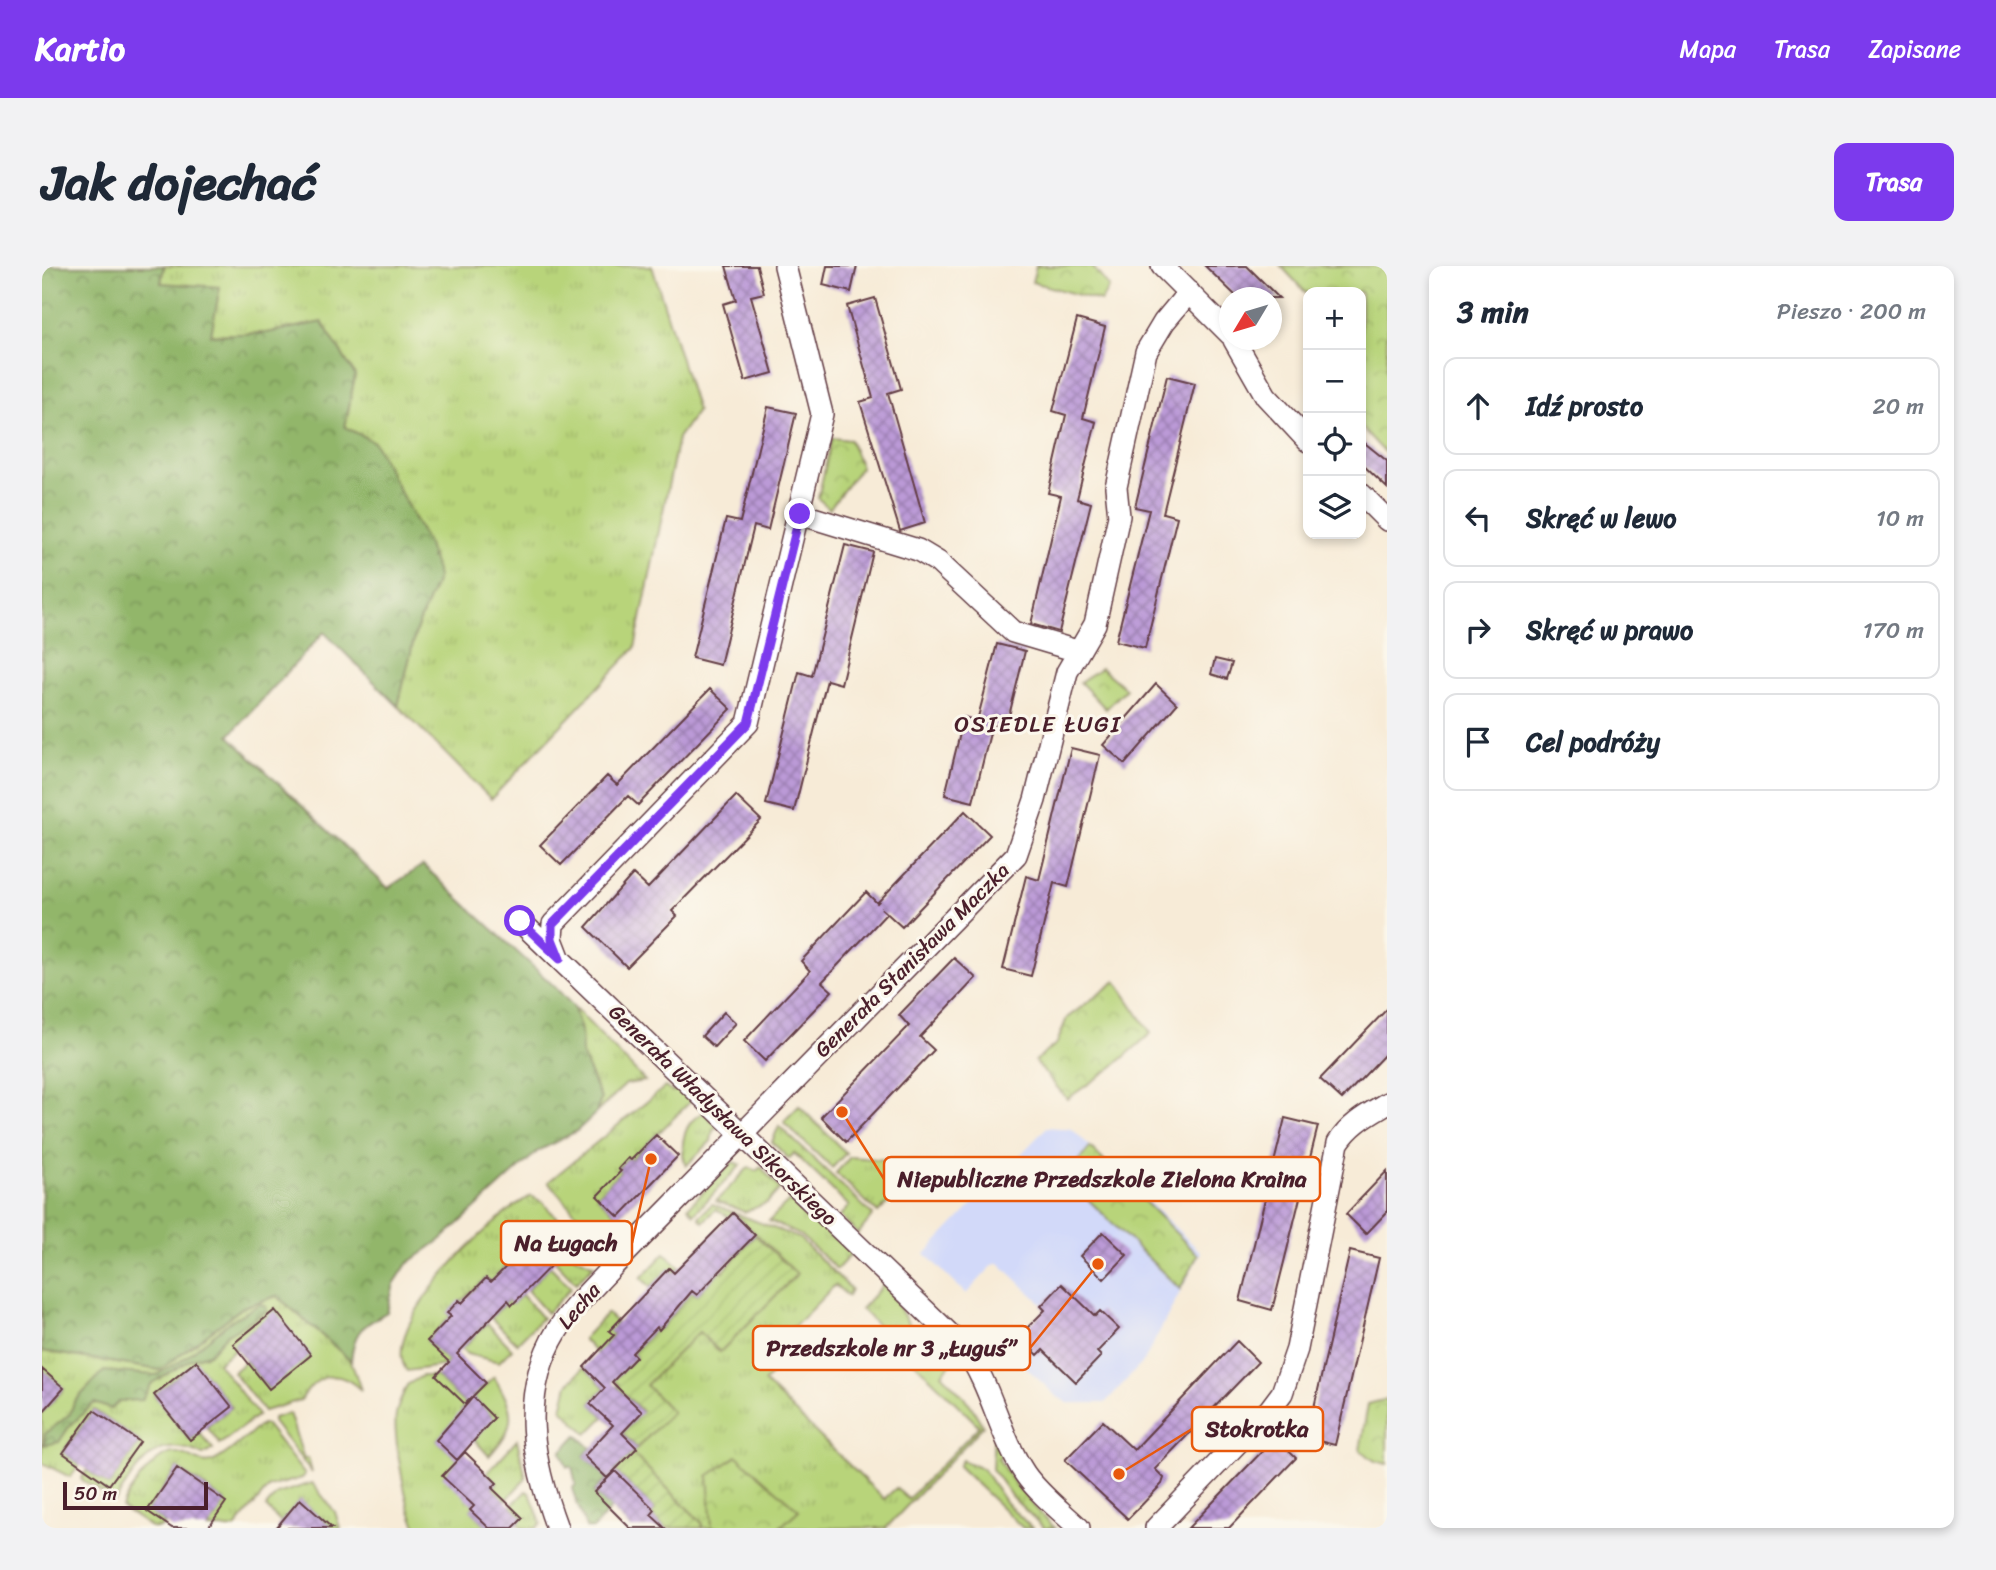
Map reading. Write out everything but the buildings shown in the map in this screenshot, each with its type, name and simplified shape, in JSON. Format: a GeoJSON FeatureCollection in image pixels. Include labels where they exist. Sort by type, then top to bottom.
{"type":"FeatureCollection","features":[{"type":"Feature","properties":{"kind":"street"},"geometry":{"type":"LineString","coordinates":[[560,959],[552,939],[552,925],[748,723],[822,414],[785,266]]}},
{"type":"Feature","properties":{"kind":"street"},"geometry":{"type":"LineString","coordinates":[[1162,266],[1219,323]]}},
{"type":"Feature","properties":{"kind":"street","name":"Generała Stanisława Maczka"},"geometry":{"type":"LineString","coordinates":[[742,1134],[1016,855],[1035,800],[1067,672],[1095,624],[1119,516],[1116,487],[1146,352],[1164,321],[1189,292]]}},
{"type":"Feature","properties":{"kind":"street"},"geometry":{"type":"LineString","coordinates":[[1240,350],[1266,396],[1303,436]]}},
{"type":"Feature","properties":{"kind":"street"},"geometry":{"type":"LineString","coordinates":[[1366,499],[1387,520]]}},
{"type":"Feature","properties":{"kind":"street"},"geometry":{"type":"LineString","coordinates":[[800,514],[918,551],[937,562],[1013,632],[1077,651]]}},
{"type":"Feature","properties":{"kind":"street","name":"Generała Władysława Sikorskiego"},"geometry":{"type":"LineString","coordinates":[[520,921],[964,1348],[980,1372],[1002,1429],[1024,1472],[1079,1528]]}},
{"type":"Feature","properties":{"kind":"street"},"geometry":{"type":"LineString","coordinates":[[1156,1528],[1270,1409],[1282,1393],[1297,1349],[1338,1143],[1347,1130],[1387,1103]]}},
{"type":"Feature","properties":{"kind":"street","name":"Lecha"},"geometry":{"type":"LineString","coordinates":[[557,1528],[539,1474],[532,1433],[533,1411],[549,1346],[568,1316],[604,1276],[742,1134]]}},
{"type":"Feature","properties":{"kind":"shaded area"},"geometry":{"type":"Polygon","coordinates":[[[1047,1127],[1072,1129],[1201,1252],[1144,1361],[1105,1403],[1068,1403],[1056,1396],[1007,1349],[1019,1336],[1043,1350],[1076,1382],[1100,1356],[1096,1352],[1118,1329],[1101,1311],[1095,1316],[1062,1285],[1042,1304],[999,1263],[993,1265],[966,1294],[925,1254],[1047,1127]]]}},
{"type":"Feature","properties":{"kind":"green space"},"geometry":{"type":"Polygon","coordinates":[[[42,266],[164,266],[161,283],[220,287],[211,335],[266,333],[322,322],[355,375],[345,427],[374,442],[428,545],[438,577],[416,631],[398,706],[324,632],[229,736],[388,888],[423,865],[554,986],[573,1006],[581,1031],[582,1055],[601,1099],[596,1113],[577,1131],[538,1151],[442,1239],[407,1264],[394,1284],[387,1312],[365,1326],[357,1335],[351,1361],[277,1296],[243,1307],[160,1370],[42,1351],[42,266]]]}},
{"type":"Feature","properties":{"kind":"green space"},"geometry":{"type":"Polygon","coordinates":[[[164,266],[652,266],[697,411],[678,438],[635,648],[491,799],[398,706],[416,631],[438,576],[345,428],[355,375],[322,322],[266,333],[211,335],[161,283],[164,266]]]}},
{"type":"Feature","properties":{"kind":"green space"},"geometry":{"type":"Polygon","coordinates":[[[1036,266],[1092,266],[1109,287],[1101,301],[1032,282],[1036,266]]]}},
{"type":"Feature","properties":{"kind":"green space"},"geometry":{"type":"Polygon","coordinates":[[[1281,266],[1387,266],[1387,455],[1366,432],[1366,287],[1303,287],[1303,290],[1281,266]]]}},
{"type":"Feature","properties":{"kind":"green space"},"geometry":{"type":"Polygon","coordinates":[[[832,438],[850,440],[861,467],[829,509],[818,498],[832,438]]]}},
{"type":"Feature","properties":{"kind":"green space"},"geometry":{"type":"Polygon","coordinates":[[[1101,668],[1126,689],[1106,709],[1080,682],[1101,668]]]}},
{"type":"Feature","properties":{"kind":"green space"},"geometry":{"type":"Polygon","coordinates":[[[1116,981],[1151,1033],[1114,1066],[1067,1099],[1035,1061],[1057,1043],[1067,1018],[1116,981]]]}},
{"type":"Feature","properties":{"kind":"green space"},"geometry":{"type":"Polygon","coordinates":[[[573,1006],[645,1081],[626,1084],[596,1113],[601,1099],[582,1055],[581,1031],[573,1006]]]}},
{"type":"Feature","properties":{"kind":"green space"},"geometry":{"type":"Polygon","coordinates":[[[665,1087],[672,1092],[677,1088],[691,1101],[631,1160],[628,1158],[618,1168],[621,1171],[597,1196],[619,1217],[608,1230],[615,1238],[609,1245],[600,1241],[548,1182],[665,1087]]]}},
{"type":"Feature","properties":{"kind":"green space"},"geometry":{"type":"Polygon","coordinates":[[[799,1106],[846,1153],[832,1168],[785,1124],[784,1121],[799,1106]]]}},
{"type":"Feature","properties":{"kind":"green space"},"geometry":{"type":"Polygon","coordinates":[[[704,1112],[718,1127],[713,1129],[711,1141],[686,1166],[684,1135],[691,1122],[704,1112]]]}},
{"type":"Feature","properties":{"kind":"green space"},"geometry":{"type":"Polygon","coordinates":[[[779,1126],[873,1215],[858,1234],[840,1216],[849,1206],[794,1153],[789,1159],[772,1142],[779,1126]]]}},
{"type":"Feature","properties":{"kind":"green space"},"geometry":{"type":"Polygon","coordinates":[[[1090,1147],[1198,1255],[1180,1289],[1065,1177],[1090,1147]]]}},
{"type":"Feature","properties":{"kind":"green space"},"geometry":{"type":"Polygon","coordinates":[[[850,1157],[914,1162],[917,1173],[878,1213],[836,1173],[850,1157]]]}},
{"type":"Feature","properties":{"kind":"green space"},"geometry":{"type":"Polygon","coordinates":[[[733,1162],[741,1165],[694,1214],[688,1207],[733,1162]]]}},
{"type":"Feature","properties":{"kind":"green space"},"geometry":{"type":"Polygon","coordinates":[[[749,1167],[756,1171],[761,1167],[780,1189],[767,1203],[745,1212],[716,1201],[749,1167]]]}},
{"type":"Feature","properties":{"kind":"green space"},"geometry":{"type":"Polygon","coordinates":[[[531,1196],[542,1202],[561,1222],[559,1232],[525,1248],[523,1246],[491,1282],[486,1278],[448,1313],[451,1316],[427,1341],[449,1362],[446,1365],[407,1371],[402,1352],[408,1328],[422,1301],[467,1248],[514,1207],[531,1196]]]}},
{"type":"Feature","properties":{"kind":"green space"},"geometry":{"type":"Polygon","coordinates":[[[791,1199],[852,1253],[837,1269],[800,1235],[769,1221],[791,1199]]]}},
{"type":"Feature","properties":{"kind":"green space"},"geometry":{"type":"Polygon","coordinates":[[[712,1204],[799,1238],[851,1289],[848,1296],[835,1285],[762,1359],[774,1372],[764,1382],[884,1499],[896,1488],[908,1499],[979,1426],[861,1309],[884,1284],[911,1326],[909,1329],[931,1351],[934,1348],[957,1356],[942,1374],[970,1404],[983,1426],[886,1528],[702,1528],[702,1523],[632,1453],[672,1412],[646,1385],[699,1331],[720,1352],[797,1274],[734,1213],[729,1217],[716,1209],[703,1222],[699,1217],[712,1204]]]}},
{"type":"Feature","properties":{"kind":"green space"},"geometry":{"type":"Polygon","coordinates":[[[755,1235],[797,1274],[720,1352],[699,1332],[646,1385],[672,1412],[637,1448],[622,1433],[642,1411],[617,1387],[619,1385],[614,1380],[636,1357],[632,1353],[657,1327],[660,1329],[692,1291],[697,1295],[721,1270],[723,1272],[755,1235]]]}},
{"type":"Feature","properties":{"kind":"green space"},"geometry":{"type":"Polygon","coordinates":[[[572,1244],[575,1256],[594,1265],[576,1283],[555,1261],[572,1244]]]}},
{"type":"Feature","properties":{"kind":"green space"},"geometry":{"type":"Polygon","coordinates":[[[665,1253],[680,1267],[674,1273],[669,1269],[651,1287],[641,1278],[665,1253]]]}},
{"type":"Feature","properties":{"kind":"green space"},"geometry":{"type":"Polygon","coordinates":[[[550,1266],[571,1288],[547,1313],[527,1290],[550,1266]]]}},
{"type":"Feature","properties":{"kind":"green space"},"geometry":{"type":"Polygon","coordinates":[[[522,1295],[542,1318],[517,1343],[491,1318],[508,1300],[512,1304],[522,1295]]]}},
{"type":"Feature","properties":{"kind":"green space"},"geometry":{"type":"Polygon","coordinates":[[[277,1296],[351,1361],[361,1390],[344,1378],[328,1377],[314,1384],[301,1400],[264,1411],[233,1372],[246,1361],[269,1389],[233,1344],[236,1348],[218,1363],[258,1415],[220,1444],[207,1427],[232,1407],[196,1362],[154,1395],[190,1440],[200,1433],[213,1449],[203,1455],[173,1447],[161,1450],[141,1465],[115,1501],[81,1479],[87,1470],[109,1485],[140,1442],[94,1410],[63,1452],[80,1464],[70,1477],[42,1463],[42,1413],[64,1389],[42,1369],[42,1351],[160,1370],[243,1307],[277,1296]]]}},
{"type":"Feature","properties":{"kind":"green space"},"geometry":{"type":"Polygon","coordinates":[[[260,1304],[266,1306],[267,1311],[226,1335],[209,1354],[192,1359],[152,1383],[142,1400],[119,1401],[111,1409],[94,1403],[69,1427],[59,1442],[44,1445],[45,1434],[70,1414],[74,1402],[104,1371],[156,1375],[181,1361],[232,1320],[260,1304]]]}},
{"type":"Feature","properties":{"kind":"green space"},"geometry":{"type":"Polygon","coordinates":[[[607,1313],[617,1323],[610,1331],[614,1335],[597,1354],[583,1339],[607,1313]]]}},
{"type":"Feature","properties":{"kind":"green space"},"geometry":{"type":"Polygon","coordinates":[[[487,1323],[512,1349],[499,1362],[467,1354],[459,1346],[466,1345],[487,1323]]]}},
{"type":"Feature","properties":{"kind":"green space"},"geometry":{"type":"Polygon","coordinates":[[[584,1367],[605,1388],[591,1403],[604,1417],[587,1434],[562,1409],[568,1384],[584,1367]]]}},
{"type":"Feature","properties":{"kind":"green space"},"geometry":{"type":"Polygon","coordinates":[[[422,1376],[436,1376],[466,1405],[461,1410],[463,1412],[437,1440],[458,1460],[474,1506],[471,1510],[489,1528],[418,1528],[413,1520],[401,1473],[396,1415],[407,1385],[422,1376]]]}},
{"type":"Feature","properties":{"kind":"green space"},"geometry":{"type":"Polygon","coordinates":[[[494,1377],[506,1400],[510,1418],[505,1436],[489,1456],[474,1439],[493,1418],[472,1397],[494,1377]]]}},
{"type":"Feature","properties":{"kind":"green space"},"geometry":{"type":"Polygon","coordinates":[[[1387,1399],[1387,1464],[1375,1461],[1360,1450],[1368,1404],[1387,1399]]]}},
{"type":"Feature","properties":{"kind":"green space"},"geometry":{"type":"Polygon","coordinates":[[[289,1413],[304,1459],[308,1458],[312,1473],[273,1422],[273,1418],[289,1413]]]}},
{"type":"Feature","properties":{"kind":"green space"},"geometry":{"type":"Polygon","coordinates":[[[262,1424],[266,1425],[305,1475],[269,1487],[235,1528],[208,1528],[226,1502],[177,1468],[148,1510],[165,1523],[160,1528],[152,1528],[122,1508],[129,1493],[143,1475],[166,1455],[184,1454],[209,1463],[233,1449],[262,1424]]]}},
{"type":"Feature","properties":{"kind":"green space"},"geometry":{"type":"Polygon","coordinates":[[[994,1431],[1005,1453],[998,1458],[1004,1468],[1024,1495],[1055,1528],[1044,1528],[1012,1497],[992,1469],[994,1431]]]}},
{"type":"Feature","properties":{"kind":"green space"},"geometry":{"type":"Polygon","coordinates":[[[577,1435],[591,1448],[584,1456],[607,1478],[594,1492],[607,1505],[613,1506],[594,1528],[586,1528],[572,1489],[576,1484],[572,1467],[567,1467],[561,1452],[577,1435]]]}},
{"type":"Feature","properties":{"kind":"green space"},"geometry":{"type":"Polygon","coordinates":[[[517,1440],[526,1478],[505,1501],[492,1488],[497,1483],[487,1473],[517,1440]]]}},
{"type":"Feature","properties":{"kind":"green space"},"geometry":{"type":"Polygon","coordinates":[[[632,1453],[702,1523],[702,1528],[665,1528],[651,1515],[655,1510],[615,1471],[632,1453]]]}},
{"type":"Feature","properties":{"kind":"green space"},"geometry":{"type":"Polygon","coordinates":[[[737,1456],[799,1510],[779,1528],[712,1528],[708,1476],[737,1456]]]}},
{"type":"Feature","properties":{"kind":"green space"},"geometry":{"type":"Polygon","coordinates":[[[962,1460],[983,1469],[1006,1503],[1032,1528],[1023,1528],[958,1466],[962,1460]]]}},
{"type":"Feature","properties":{"kind":"green space"},"geometry":{"type":"Polygon","coordinates":[[[312,1483],[335,1512],[340,1528],[332,1528],[300,1500],[281,1523],[266,1507],[277,1494],[312,1483]]]}},
{"type":"Feature","properties":{"kind":"green space"},"geometry":{"type":"Polygon","coordinates":[[[526,1491],[530,1493],[541,1523],[536,1528],[523,1528],[518,1523],[523,1518],[511,1506],[526,1491]]]}},
{"type":"Feature","properties":{"kind":"place","name":"Niepubliczne Przedszkole Zielona Kraina"},"geometry":{"type":"Point","coordinates":[842,1112]}},
{"type":"Feature","properties":{"kind":"place","name":"Na Ługach"},"geometry":{"type":"Point","coordinates":[651,1159]}},
{"type":"Feature","properties":{"kind":"place","name":"Przedszkole nr 3 „Ługuś”"},"geometry":{"type":"Point","coordinates":[1098,1264]}},
{"type":"Feature","properties":{"kind":"place","name":"Stokrotka"},"geometry":{"type":"Point","coordinates":[1119,1474]}},
{"type":"Feature","properties":{"kind":"district","name":"OSIEDLE ŁUGI"},"geometry":{"type":"Point","coordinates":[1038,724]}},
{"type":"Feature","properties":{"kind":"route"},"geometry":{"type":"LineString","coordinates":[[520,921],[560,959],[552,939],[552,925],[748,723],[800,514]]}}]}
